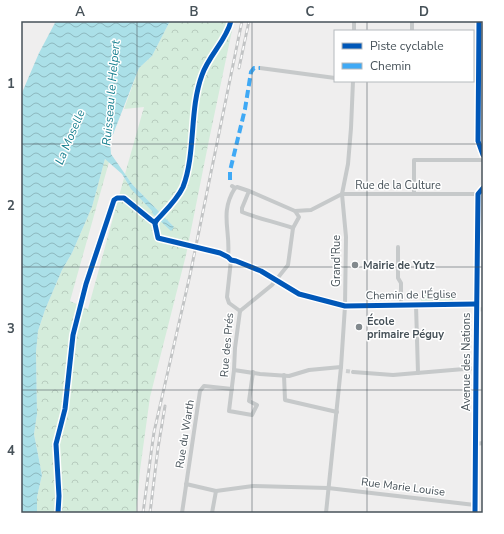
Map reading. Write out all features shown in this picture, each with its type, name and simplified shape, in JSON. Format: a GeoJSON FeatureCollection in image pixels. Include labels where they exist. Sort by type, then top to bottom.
{"type":"FeatureCollection","features":[{"type":"Feature","properties":{"kind":"main road"},"geometry":{"type":"LineString","coordinates":[[479,21],[481,117],[478,141],[483,155]]}},
{"type":"Feature","properties":{"kind":"main road"},"geometry":{"type":"LineString","coordinates":[[478,194],[483,188]]}},
{"type":"Feature","properties":{"kind":"main road","name":"Avenue des Nations"},"geometry":{"type":"LineString","coordinates":[[476,513],[476,368],[480,249],[478,194]]}},
{"type":"Feature","properties":{"kind":"street"},"geometry":{"type":"LineString","coordinates":[[260,68],[334,78]]}},
{"type":"Feature","properties":{"kind":"street","name":"Grand'Rue"},"geometry":{"type":"LineString","coordinates":[[326,513],[343,370],[346,237],[342,194],[348,164],[351,128],[352,82]]}},
{"type":"Feature","properties":{"kind":"street"},"geometry":{"type":"LineString","coordinates":[[414,194],[414,160],[483,160]]}},
{"type":"Feature","properties":{"kind":"street","name":"Rue des Prés"},"geometry":{"type":"LineString","coordinates":[[249,191],[233,187],[225,217],[229,246],[227,297],[229,303],[240,310],[229,411],[252,415],[257,405],[249,401],[253,372]]}},
{"type":"Feature","properties":{"kind":"street"},"geometry":{"type":"LineString","coordinates":[[240,310],[266,290],[288,265],[293,228],[299,217],[295,212],[249,191],[242,208],[242,212],[278,222],[293,228]]}},
{"type":"Feature","properties":{"kind":"street","name":"Rue de la Culture"},"geometry":{"type":"LineString","coordinates":[[295,212],[311,210],[342,194],[478,194]]}},
{"type":"Feature","properties":{"kind":"street"},"geometry":{"type":"LineString","coordinates":[[398,247],[398,278],[401,283],[401,305]]}},
{"type":"Feature","properties":{"kind":"street","name":"Chemin de l'Église"},"geometry":{"type":"LineString","coordinates":[[229,258],[261,271],[299,294],[345,306],[416,305],[479,308]]}},
{"type":"Feature","properties":{"kind":"street"},"geometry":{"type":"LineString","coordinates":[[416,305],[418,373]]}},
{"type":"Feature","properties":{"kind":"street"},"geometry":{"type":"LineString","coordinates":[[353,372],[393,375],[476,368]]}},
{"type":"Feature","properties":{"kind":"street"},"geometry":{"type":"LineString","coordinates":[[234,370],[289,376],[309,370],[343,370]]}},
{"type":"Feature","properties":{"kind":"street"},"geometry":{"type":"LineString","coordinates":[[284,375],[285,400],[337,412]]}},
{"type":"Feature","properties":{"kind":"street","name":"Rue du Warth"},"geometry":{"type":"LineString","coordinates":[[182,513],[200,391],[204,386],[232,390]]}},
{"type":"Feature","properties":{"kind":"street"},"geometry":{"type":"LineString","coordinates":[[476,444],[483,442]]}},
{"type":"Feature","properties":{"kind":"street","name":"Rue Marie Louise"},"geometry":{"type":"LineString","coordinates":[[186,484],[216,490],[253,486],[328,488],[476,505]]}},
{"type":"Feature","properties":{"kind":"street"},"geometry":{"type":"LineString","coordinates":[[212,513],[216,490]]}},
{"type":"Feature","properties":{"kind":"green space"},"geometry":{"type":"Polygon","coordinates":[[[170,21],[234,21],[186,255],[150,397],[136,513],[37,513],[37,497],[42,475],[34,434],[37,414],[36,352],[38,331],[62,270],[72,253],[92,207],[105,159],[109,162],[70,301],[88,309],[124,178],[146,205],[174,227],[132,184],[125,174],[144,107],[124,109],[139,68],[152,56],[170,21]]]}},
{"type":"Feature","properties":{"kind":"green space"},"geometry":{"type":"Polygon","coordinates":[[[421,293],[452,293],[453,301],[421,302],[421,293]]]}},
{"type":"Feature","properties":{"kind":"water"},"geometry":{"type":"Polygon","coordinates":[[[56,21],[170,21],[152,56],[139,68],[110,142],[111,154],[132,184],[174,227],[171,231],[152,213],[153,212],[131,189],[122,174],[105,159],[92,207],[72,253],[62,270],[38,331],[36,352],[37,414],[34,434],[42,475],[37,497],[37,513],[21,513],[21,95],[39,53],[56,21]]]}},
{"type":"Feature","properties":{"kind":"tunnel"},"geometry":{"type":"LineString","coordinates":[[346,371],[353,372]]}},
{"type":"Feature","properties":{"kind":"railway"},"geometry":{"type":"LineString","coordinates":[[143,513],[154,432],[190,275],[242,21]]}},
{"type":"Feature","properties":{"kind":"railway"},"geometry":{"type":"LineString","coordinates":[[239,68],[249,21]]}},
{"type":"Feature","properties":{"kind":"railway"},"geometry":{"type":"LineString","coordinates":[[150,513],[165,406]]}},
{"type":"Feature","properties":{"kind":"marked path"},"geometry":{"type":"LineString","coordinates":[[230,180],[230,171],[245,109],[251,72],[254,68],[260,68]]}},
{"type":"Feature","properties":{"kind":"cycle path"},"geometry":{"type":"LineString","coordinates":[[231,21],[229,28],[202,75],[195,102],[190,160],[187,174],[183,187],[178,196],[156,221],[155,224],[158,238],[220,253],[231,260],[261,271],[299,294],[345,306],[476,304]]}},
{"type":"Feature","properties":{"kind":"cycle path"},"geometry":{"type":"LineString","coordinates":[[479,21],[478,141],[483,155]]}},
{"type":"Feature","properties":{"kind":"cycle path"},"geometry":{"type":"LineString","coordinates":[[475,513],[478,194],[483,188]]}},
{"type":"Feature","properties":{"kind":"cycle path"},"geometry":{"type":"LineString","coordinates":[[58,513],[59,496],[56,444],[65,409],[73,335],[86,284],[114,200],[117,198],[124,198],[151,220],[154,222],[156,221]]}},
{"type":"Feature","properties":{"kind":"place","name":"Mairie de Yutz"},"geometry":{"type":"Point","coordinates":[355,265]}},
{"type":"Feature","properties":{"kind":"place","name":"École primaire Péguy"},"geometry":{"type":"Point","coordinates":[359,327]}},
{"type":"Feature","properties":{"kind":"water label","name":"Ruisseau le Helpert"},"geometry":{"type":"Point","coordinates":[111,93]}},
{"type":"Feature","properties":{"kind":"water label","name":"La Moselle"},"geometry":{"type":"Point","coordinates":[70,137]}}]}
